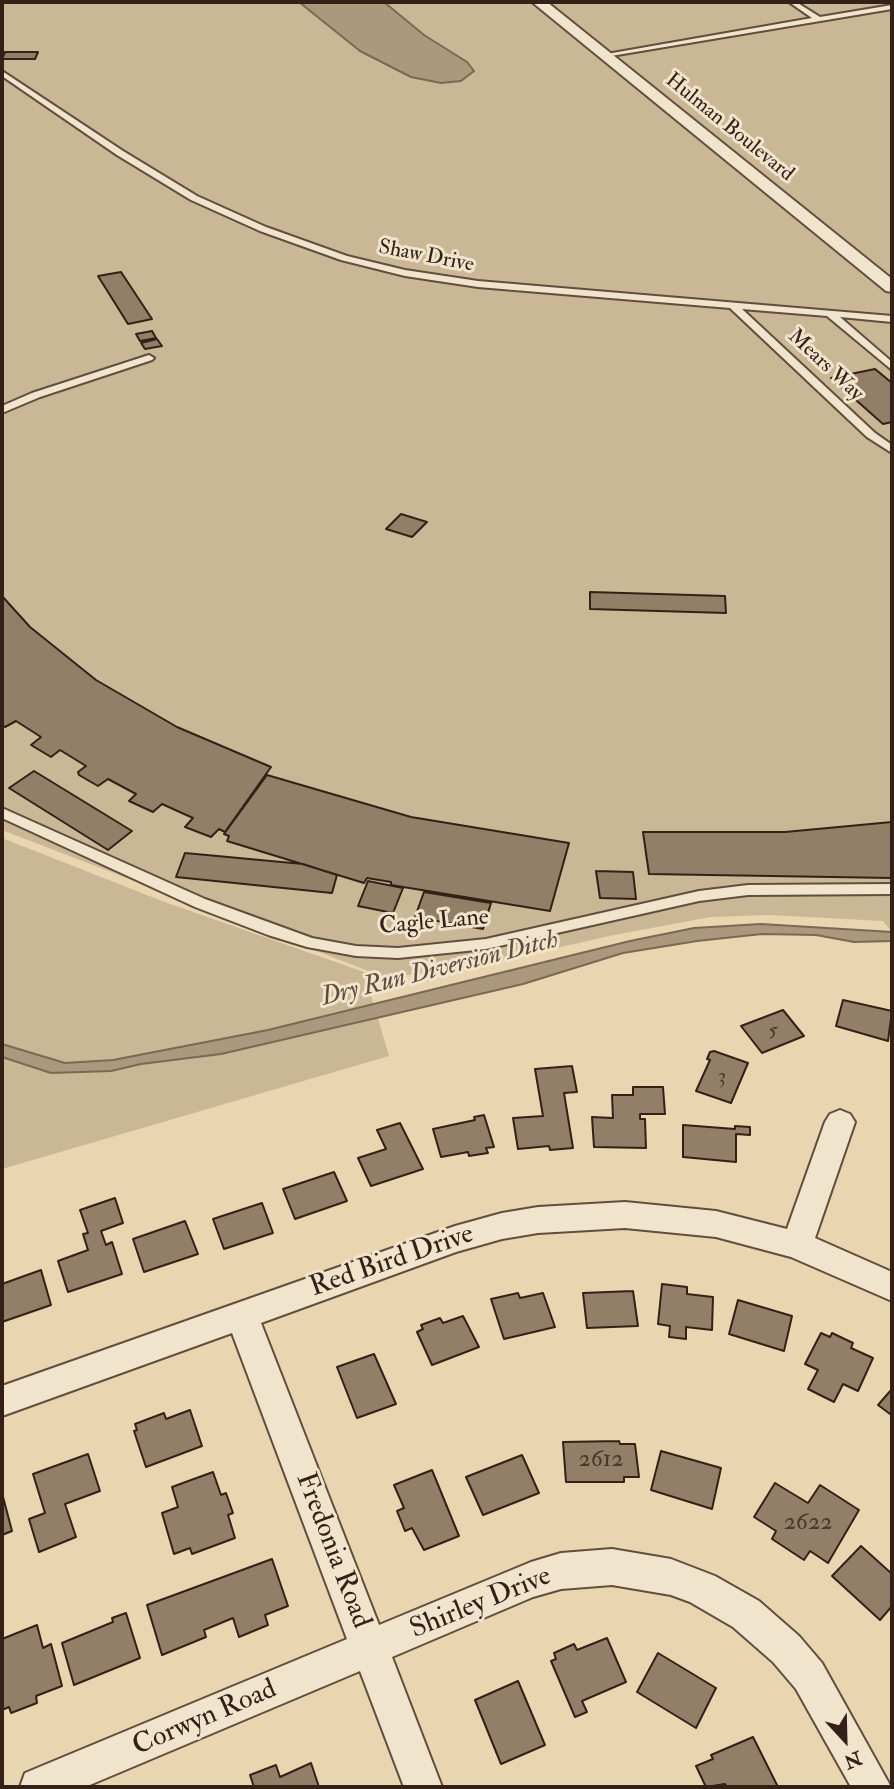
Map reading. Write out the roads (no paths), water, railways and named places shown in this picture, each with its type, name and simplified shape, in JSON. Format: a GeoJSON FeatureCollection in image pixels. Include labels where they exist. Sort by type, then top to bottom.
{"type":"FeatureCollection","features":[{"type":"Feature","properties":{"kind":"street","name":"Hulman Boulevard"},"geometry":{"type":"LineString","coordinates":[[539,2],[892,287]]}},
{"type":"Feature","properties":{"kind":"street"},"geometry":{"type":"LineString","coordinates":[[797,1245],[840,1122]]}},
{"type":"Feature","properties":{"kind":"street","name":"Red Bird Drive"},"geometry":{"type":"LineString","coordinates":[[2,1401],[455,1239],[502,1226],[538,1220],[603,1215],[666,1217],[728,1227],[797,1245],[892,1287]]}},
{"type":"Feature","properties":{"kind":"street","name":"Fredonia Road"},"geometry":{"type":"LineString","coordinates":[[242,1314],[423,1787]]}},
{"type":"Feature","properties":{"kind":"street","name":"Shirley Drive"},"geometry":{"type":"LineString","coordinates":[[370,1650],[531,1580],[561,1572],[612,1567],[671,1577],[702,1589],[746,1614],[786,1649],[820,1693],[872,1787]]}},
{"type":"Feature","properties":{"kind":"street","name":"Corwyn Road"},"geometry":{"type":"LineString","coordinates":[[39,1787],[370,1650]]}},
{"type":"Feature","properties":{"kind":"lane"},"geometry":{"type":"LineString","coordinates":[[792,2],[818,19]]}},
{"type":"Feature","properties":{"kind":"lane"},"geometry":{"type":"LineString","coordinates":[[605,55],[892,7]]}},
{"type":"Feature","properties":{"kind":"lane","name":"Shaw Drive"},"geometry":{"type":"LineString","coordinates":[[2,73],[165,182],[263,229],[344,258],[405,273],[509,287],[892,319]]}},
{"type":"Feature","properties":{"kind":"lane"},"geometry":{"type":"LineString","coordinates":[[504,299],[509,287]]}},
{"type":"Feature","properties":{"kind":"lane","name":"Mears Way"},"geometry":{"type":"LineString","coordinates":[[734,307],[871,435],[892,450]]}},
{"type":"Feature","properties":{"kind":"lane"},"geometry":{"type":"LineString","coordinates":[[830,314],[892,368]]}},
{"type":"Feature","properties":{"kind":"lane"},"geometry":{"type":"LineString","coordinates":[[2,410],[36,394],[149,358]]}},
{"type":"Feature","properties":{"kind":"lane","name":"Cagle Lane"},"geometry":{"type":"LineString","coordinates":[[2,813],[200,903],[273,931],[313,943],[356,951],[398,953],[486,944],[699,896],[748,890],[892,889]]}},
{"type":"Feature","properties":{"kind":"water label","name":"Dry Run Diversion Ditch"},"geometry":{"type":"Point","coordinates":[440,970]}}]}
